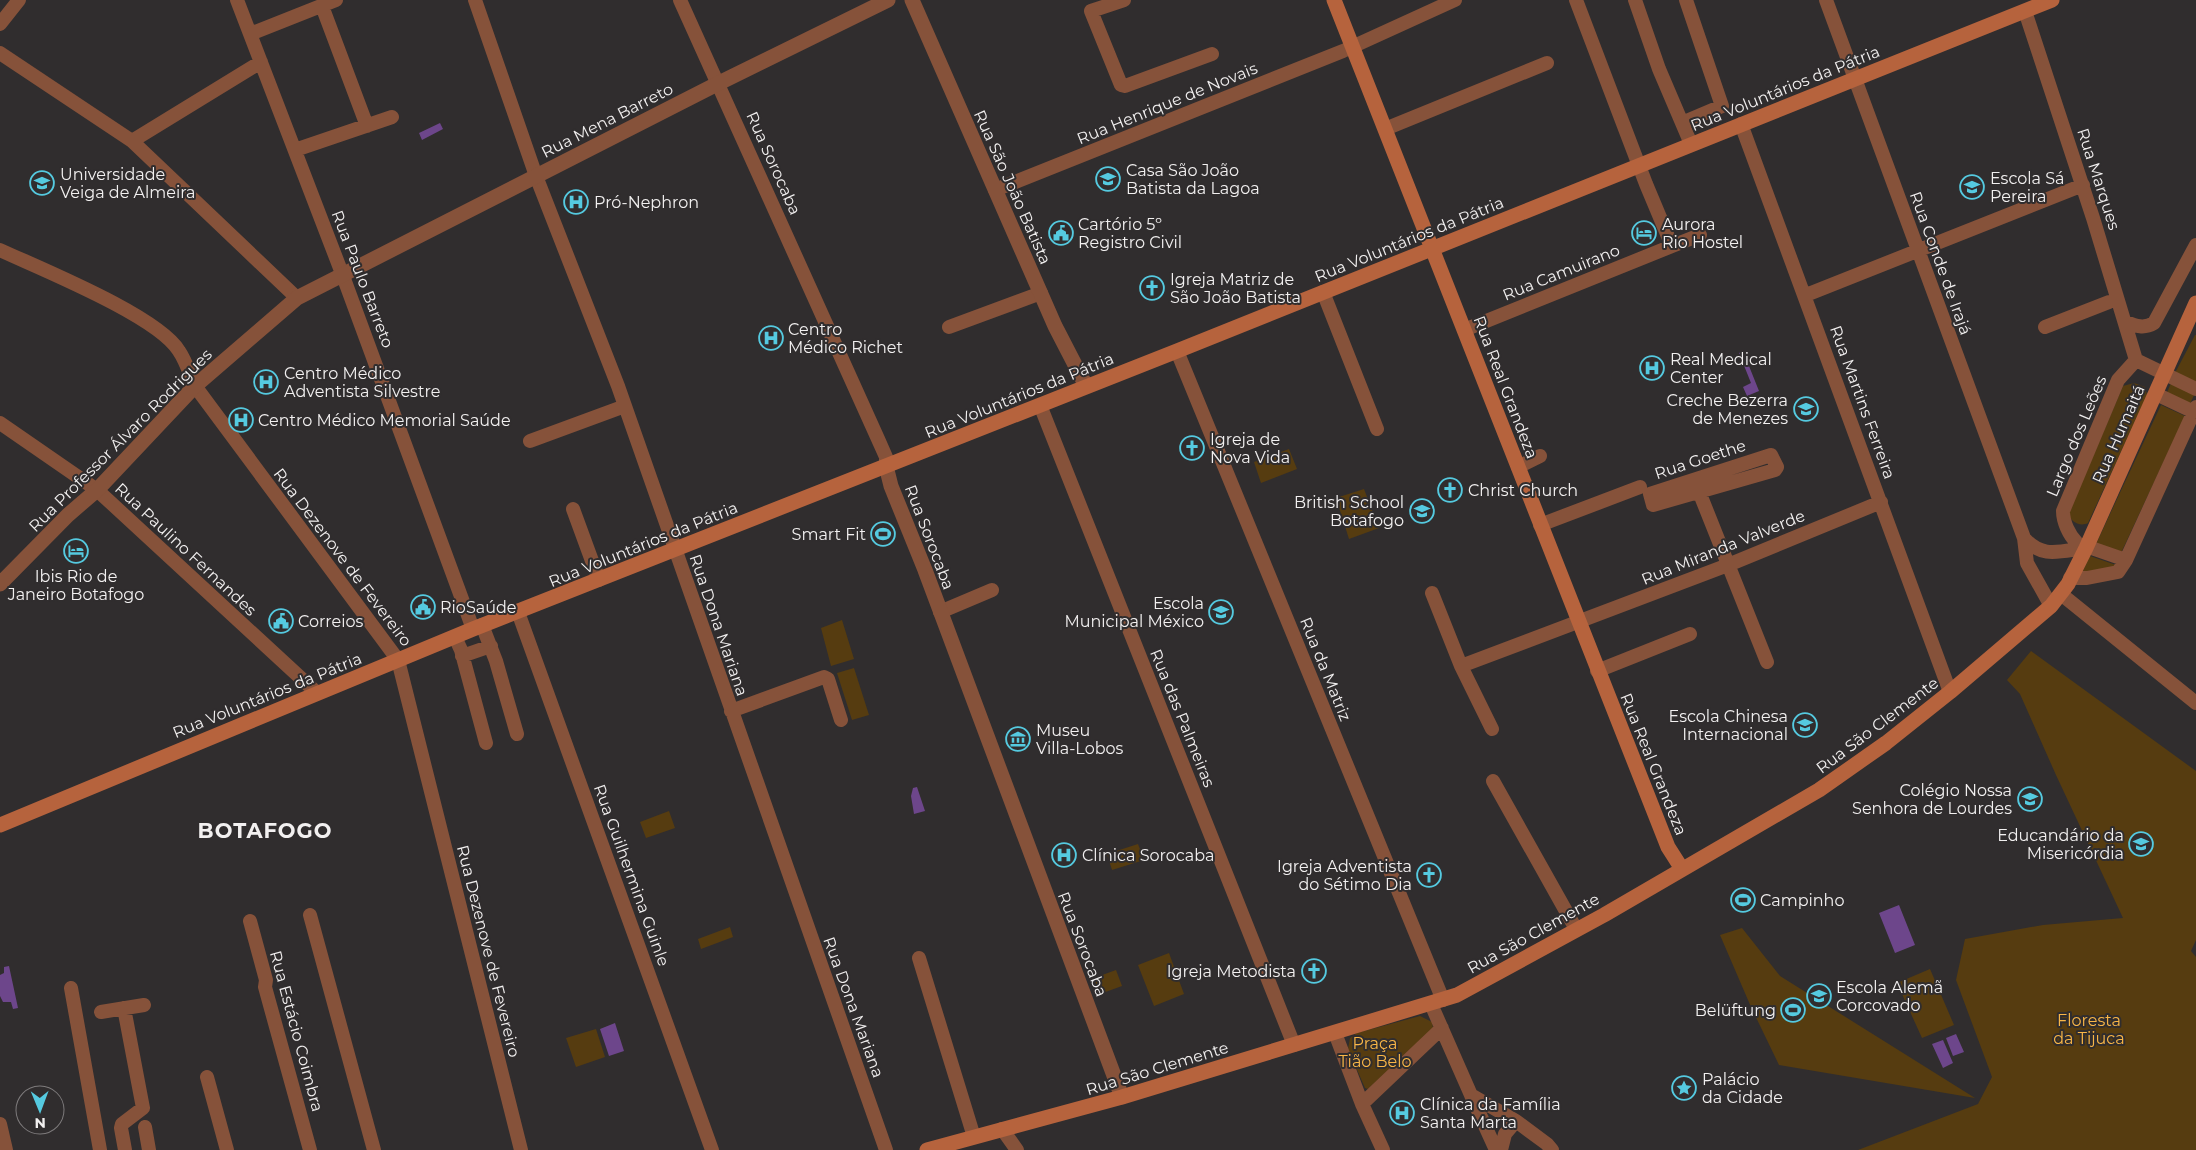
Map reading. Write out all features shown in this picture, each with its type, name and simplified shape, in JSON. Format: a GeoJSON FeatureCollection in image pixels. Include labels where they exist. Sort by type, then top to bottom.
{"type":"FeatureCollection","features":[{"type":"Feature","properties":{"kind":"main road","name":"Rua Real Grandeza"},"geometry":{"type":"LineString","coordinates":[[1334,0],[1518,466],[1540,525],[1571,625],[1597,671],[1668,847],[1682,869]]}},
{"type":"Feature","properties":{"kind":"main road","name":"Rua Voluntários da Pátria"},"geometry":{"type":"LineString","coordinates":[[0,825],[477,627],[1177,351],[2052,0]]}},
{"type":"Feature","properties":{"kind":"main road","name":"Rua Humaitá"},"geometry":{"type":"LineString","coordinates":[[2070,578],[2086,548],[2165,372],[2193,320],[2196,303]]}},
{"type":"Feature","properties":{"kind":"main road","name":"Rua São Clemente"},"geometry":{"type":"LineString","coordinates":[[927,1150],[1122,1097],[1437,1002],[1576,930],[1819,790],[1886,742],[1950,692],[2051,606],[2061,594],[2070,578]]}},
{"type":"Feature","properties":{"kind":"street"},"geometry":{"type":"LineString","coordinates":[[0,24],[19,0]]}},
{"type":"Feature","properties":{"kind":"street","name":"Rua Paulo Barreto"},"geometry":{"type":"LineString","coordinates":[[237,0],[477,627],[491,646],[517,734]]}},
{"type":"Feature","properties":{"kind":"street"},"geometry":{"type":"LineString","coordinates":[[250,34],[336,0]]}},
{"type":"Feature","properties":{"kind":"street","name":"Rua Dona Mariana"},"geometry":{"type":"LineString","coordinates":[[475,0],[536,176],[625,406],[886,1150]]}},
{"type":"Feature","properties":{"kind":"street","name":"Rua Sorocaba"},"geometry":{"type":"LineString","coordinates":[[680,0],[886,457],[886,466],[891,486],[1122,1097]]}},
{"type":"Feature","properties":{"kind":"street","name":"Rua Mena Barreto"},"geometry":{"type":"LineString","coordinates":[[343,276],[536,176],[888,0]]}},
{"type":"Feature","properties":{"kind":"street","name":"Rua São João Batista"},"geometry":{"type":"LineString","coordinates":[[912,0],[1041,293],[1086,386]]}},
{"type":"Feature","properties":{"kind":"street"},"geometry":{"type":"LineString","coordinates":[[1124,0],[1095,4],[1119,82],[1125,86],[1212,54]]}},
{"type":"Feature","properties":{"kind":"street","name":"Rua Henrique de Novais"},"geometry":{"type":"LineString","coordinates":[[995,190],[1352,47],[1455,0]]}},
{"type":"Feature","properties":{"kind":"street"},"geometry":{"type":"LineString","coordinates":[[1576,0],[1638,166],[1672,246]]}},
{"type":"Feature","properties":{"kind":"street"},"geometry":{"type":"LineString","coordinates":[[1635,0],[1659,69],[1691,144]]}},
{"type":"Feature","properties":{"kind":"street","name":"Rua Conde de Irajá"},"geometry":{"type":"LineString","coordinates":[[1826,0],[2024,538],[2027,563],[2051,606]]}},
{"type":"Feature","properties":{"kind":"street"},"geometry":{"type":"LineString","coordinates":[[1682,123],[1722,106],[1692,3]]}},
{"type":"Feature","properties":{"kind":"street"},"geometry":{"type":"LineString","coordinates":[[322,6],[367,126]]}},
{"type":"Feature","properties":{"kind":"street","name":"Rua Marques"},"geometry":{"type":"LineString","coordinates":[[2025,11],[2083,185],[2114,300],[2126,322],[2136,360]]}},
{"type":"Feature","properties":{"kind":"street"},"geometry":{"type":"LineString","coordinates":[[0,53],[132,141],[297,298]]}},
{"type":"Feature","properties":{"kind":"street"},"geometry":{"type":"LineString","coordinates":[[132,141],[261,62]]}},
{"type":"Feature","properties":{"kind":"street"},"geometry":{"type":"LineString","coordinates":[[1385,129],[1548,63]]}},
{"type":"Feature","properties":{"kind":"street"},"geometry":{"type":"LineString","coordinates":[[295,150],[392,117]]}},
{"type":"Feature","properties":{"kind":"street","name":"Rua Martins Ferreira"},"geometry":{"type":"LineString","coordinates":[[1741,124],[1806,295],[1950,692]]}},
{"type":"Feature","properties":{"kind":"street"},"geometry":{"type":"LineString","coordinates":[[1806,295],[2083,185]]}},
{"type":"Feature","properties":{"kind":"street","name":"Rua Camuirano"},"geometry":{"type":"LineString","coordinates":[[1464,330],[1700,234]]}},
{"type":"Feature","properties":{"kind":"street"},"geometry":{"type":"LineString","coordinates":[[2126,322],[2141,327],[2154,323],[2196,245]]}},
{"type":"Feature","properties":{"kind":"street","name":"Rua Dezenove de Fevereiro"},"geometry":{"type":"LineString","coordinates":[[0,250],[138,316],[166,336],[179,350],[195,386],[398,660],[521,1150]]}},
{"type":"Feature","properties":{"kind":"street","name":"Rua Professor Álvaro Rodrigues"},"geometry":{"type":"LineString","coordinates":[[0,584],[68,515],[97,490],[195,386],[297,298],[343,276]]}},
{"type":"Feature","properties":{"kind":"street"},"geometry":{"type":"LineString","coordinates":[[1323,292],[1377,429]]}},
{"type":"Feature","properties":{"kind":"street"},"geometry":{"type":"LineString","coordinates":[[949,327],[1041,293]]}},
{"type":"Feature","properties":{"kind":"street"},"geometry":{"type":"LineString","coordinates":[[2045,327],[2114,300]]}},
{"type":"Feature","properties":{"kind":"street","name":"Rua da Matriz"},"geometry":{"type":"LineString","coordinates":[[1177,351],[1437,1002],[1442,1028],[1496,1150]]}},
{"type":"Feature","properties":{"kind":"street"},"geometry":{"type":"LineString","coordinates":[[2136,360],[2165,372],[2196,389]]}},
{"type":"Feature","properties":{"kind":"street","name":"Largo dos Leões"},"geometry":{"type":"LineString","coordinates":[[2126,560],[2086,548],[2072,538],[2063,518],[2063,511],[2118,380],[2136,360]]}},
{"type":"Feature","properties":{"kind":"street"},"geometry":{"type":"LineString","coordinates":[[2070,578],[2087,578],[2118,572],[2126,560],[2195,410],[2156,394]]}},
{"type":"Feature","properties":{"kind":"street","name":"Rua das Palmeiras"},"geometry":{"type":"LineString","coordinates":[[1040,405],[1294,1045]]}},
{"type":"Feature","properties":{"kind":"street"},"geometry":{"type":"LineString","coordinates":[[530,441],[625,406]]}},
{"type":"Feature","properties":{"kind":"street","name":"Rua Paulino Fernandes"},"geometry":{"type":"LineString","coordinates":[[0,423],[97,490],[317,693]]}},
{"type":"Feature","properties":{"kind":"street","name":"Rua Goethe"},"geometry":{"type":"LineString","coordinates":[[1771,455],[1777,467],[1775,470],[1697,486],[1771,455]]}},
{"type":"Feature","properties":{"kind":"street"},"geometry":{"type":"LineString","coordinates":[[1518,466],[1540,456]]}},
{"type":"Feature","properties":{"kind":"street"},"geometry":{"type":"LineString","coordinates":[[1697,486],[1767,662]]}},
{"type":"Feature","properties":{"kind":"street"},"geometry":{"type":"LineString","coordinates":[[1540,525],[1640,487]]}},
{"type":"Feature","properties":{"kind":"street","name":"Rua Miranda Valverde"},"geometry":{"type":"LineString","coordinates":[[1461,666],[1728,565],[1881,502]]}},
{"type":"Feature","properties":{"kind":"street"},"geometry":{"type":"LineString","coordinates":[[573,510],[598,580]]}},
{"type":"Feature","properties":{"kind":"street"},"geometry":{"type":"LineString","coordinates":[[2024,538],[2033,548],[2047,552],[2086,548]]}},
{"type":"Feature","properties":{"kind":"street"},"geometry":{"type":"LineString","coordinates":[[940,612],[992,590]]}},
{"type":"Feature","properties":{"kind":"street"},"geometry":{"type":"LineString","coordinates":[[1432,593],[1461,666],[1492,729]]}},
{"type":"Feature","properties":{"kind":"street"},"geometry":{"type":"LineString","coordinates":[[2061,594],[2196,703]]}},
{"type":"Feature","properties":{"kind":"street","name":"Rua Guilhermina Guinle"},"geometry":{"type":"LineString","coordinates":[[518,612],[712,1150]]}},
{"type":"Feature","properties":{"kind":"street"},"geometry":{"type":"LineString","coordinates":[[1597,671],[1690,634]]}},
{"type":"Feature","properties":{"kind":"street"},"geometry":{"type":"LineString","coordinates":[[455,636],[486,744]]}},
{"type":"Feature","properties":{"kind":"street"},"geometry":{"type":"LineString","coordinates":[[462,656],[491,646]]}},
{"type":"Feature","properties":{"kind":"street"},"geometry":{"type":"LineString","coordinates":[[731,711],[824,677],[828,679],[841,720]]}},
{"type":"Feature","properties":{"kind":"street"},"geometry":{"type":"LineString","coordinates":[[1493,781],[1576,930]]}},
{"type":"Feature","properties":{"kind":"street"},"geometry":{"type":"LineString","coordinates":[[310,915],[374,1150]]}},
{"type":"Feature","properties":{"kind":"street","name":"Rua Estácio Coimbra"},"geometry":{"type":"LineString","coordinates":[[250,921],[266,980],[265,987],[310,1150]]}},
{"type":"Feature","properties":{"kind":"street"},"geometry":{"type":"LineString","coordinates":[[919,958],[974,1137]]}},
{"type":"Feature","properties":{"kind":"street"},"geometry":{"type":"LineString","coordinates":[[71,988],[100,1150]]}},
{"type":"Feature","properties":{"kind":"street"},"geometry":{"type":"LineString","coordinates":[[101,1012],[144,1005]]}},
{"type":"Feature","properties":{"kind":"street"},"geometry":{"type":"LineString","coordinates":[[124,1008],[142,1104],[141,1112],[122,1124],[125,1150]]}},
{"type":"Feature","properties":{"kind":"street"},"geometry":{"type":"LineString","coordinates":[[1362,1104],[1442,1028]]}},
{"type":"Feature","properties":{"kind":"street"},"geometry":{"type":"LineString","coordinates":[[1335,1033],[1362,1104],[1383,1150]]}},
{"type":"Feature","properties":{"kind":"street"},"geometry":{"type":"LineString","coordinates":[[207,1077],[227,1150]]}},
{"type":"Feature","properties":{"kind":"street"},"geometry":{"type":"LineString","coordinates":[[1471,1095],[1516,1121],[1547,1144],[1552,1150]]}},
{"type":"Feature","properties":{"kind":"street"},"geometry":{"type":"LineString","coordinates":[[1501,1150],[1505,1134],[1516,1121]]}},
{"type":"Feature","properties":{"kind":"street"},"geometry":{"type":"LineString","coordinates":[[0,1124],[6,1150]]}},
{"type":"Feature","properties":{"kind":"street"},"geometry":{"type":"LineString","coordinates":[[145,1126],[149,1150]]}},
{"type":"Feature","properties":{"kind":"street"},"geometry":{"type":"LineString","coordinates":[[1002,1129],[1017,1150]]}},
{"type":"Feature","properties":{"kind":"green space"},"geometry":{"type":"Polygon","coordinates":[[[2196,335],[2196,382],[2175,373],[2196,335]]]}},
{"type":"Feature","properties":{"kind":"green space"},"geometry":{"type":"Polygon","coordinates":[[[2172,381],[2196,391],[2188,408],[2165,397],[2172,381]]]}},
{"type":"Feature","properties":{"kind":"green space"},"geometry":{"type":"Polygon","coordinates":[[[2134,383],[2145,387],[2147,395],[2088,523],[2076,523],[2068,515],[2123,386],[2134,383]]]}},
{"type":"Feature","properties":{"kind":"green space"},"geometry":{"type":"Polygon","coordinates":[[[2161,405],[2185,416],[2121,553],[2096,544],[2161,405]]]}},
{"type":"Feature","properties":{"kind":"green space"},"geometry":{"type":"Polygon","coordinates":[[[1289,449],[1297,469],[1261,483],[1254,462],[1289,449]]]}},
{"type":"Feature","properties":{"kind":"green space"},"geometry":{"type":"Polygon","coordinates":[[[1364,489],[1379,528],[1349,539],[1336,498],[1364,489]]]}},
{"type":"Feature","properties":{"kind":"green space"},"geometry":{"type":"Polygon","coordinates":[[[2090,556],[2116,565],[2114,568],[2081,575],[2090,556]]]}},
{"type":"Feature","properties":{"kind":"green space"},"geometry":{"type":"Polygon","coordinates":[[[842,620],[854,659],[831,666],[821,628],[842,620]]]}},
{"type":"Feature","properties":{"kind":"green space","name":"Floresta da Tijuca"},"geometry":{"type":"Polygon","coordinates":[[[2031,651],[2196,771],[2196,940],[2191,951],[2196,957],[2196,1150],[1858,1150],[1978,1104],[1992,1077],[1956,980],[1965,939],[2043,925],[2123,918],[2020,694],[2007,680],[2031,651]]]}},
{"type":"Feature","properties":{"kind":"green space"},"geometry":{"type":"Polygon","coordinates":[[[854,668],[869,715],[852,720],[837,673],[854,668]]]}},
{"type":"Feature","properties":{"kind":"green space"},"geometry":{"type":"Polygon","coordinates":[[[669,811],[675,828],[646,838],[640,822],[669,811]]]}},
{"type":"Feature","properties":{"kind":"green space"},"geometry":{"type":"Polygon","coordinates":[[[1138,844],[1144,860],[1112,870],[1107,854],[1138,844]]]}},
{"type":"Feature","properties":{"kind":"green space"},"geometry":{"type":"Polygon","coordinates":[[[730,927],[733,937],[701,949],[698,939],[730,927]]]}},
{"type":"Feature","properties":{"kind":"green space","name":"Belüftung"},"geometry":{"type":"Polygon","coordinates":[[[1742,928],[1780,976],[1975,1098],[1779,1065],[1751,1007],[1720,935],[1742,928]]]}},
{"type":"Feature","properties":{"kind":"green space"},"geometry":{"type":"Polygon","coordinates":[[[1169,953],[1184,994],[1154,1006],[1138,965],[1169,953]]]}},
{"type":"Feature","properties":{"kind":"green space"},"geometry":{"type":"Polygon","coordinates":[[[1930,969],[1954,1025],[1922,1038],[1897,983],[1930,969]]]}},
{"type":"Feature","properties":{"kind":"green space"},"geometry":{"type":"Polygon","coordinates":[[[1116,970],[1122,986],[1100,994],[1094,978],[1116,970]]]}},
{"type":"Feature","properties":{"kind":"green space","name":"Praça Tião Belo"},"geometry":{"type":"Polygon","coordinates":[[[1420,1016],[1432,1022],[1433,1028],[1368,1089],[1365,1088],[1348,1049],[1350,1038],[1357,1033],[1420,1016]]]}},
{"type":"Feature","properties":{"kind":"green space"},"geometry":{"type":"Polygon","coordinates":[[[596,1029],[605,1057],[576,1067],[566,1038],[596,1029]]]}},
{"type":"Feature","properties":{"kind":"shaded area"},"geometry":{"type":"Polygon","coordinates":[[[440,123],[443,129],[422,140],[419,133],[440,123]]]}},
{"type":"Feature","properties":{"kind":"shaded area"},"geometry":{"type":"Polygon","coordinates":[[[1743,351],[1759,391],[1747,396],[1743,387],[1751,383],[1739,353],[1743,351]]]}},
{"type":"Feature","properties":{"kind":"shaded area"},"geometry":{"type":"Polygon","coordinates":[[[917,787],[925,811],[914,814],[911,796],[913,788],[917,787]]]}},
{"type":"Feature","properties":{"kind":"shaded area"},"geometry":{"type":"Polygon","coordinates":[[[1899,905],[1915,945],[1895,953],[1879,913],[1899,905]]]}},
{"type":"Feature","properties":{"kind":"shaded area"},"geometry":{"type":"Polygon","coordinates":[[[9,966],[18,1008],[13,1009],[11,1002],[3,1002],[0,996],[0,975],[4,973],[4,967],[9,966]]]}},
{"type":"Feature","properties":{"kind":"shaded area"},"geometry":{"type":"Polygon","coordinates":[[[615,1023],[624,1051],[609,1056],[600,1029],[615,1023]]]}},
{"type":"Feature","properties":{"kind":"shaded area"},"geometry":{"type":"Polygon","coordinates":[[[1956,1034],[1964,1052],[1953,1056],[1946,1038],[1956,1034]]]}},
{"type":"Feature","properties":{"kind":"shaded area"},"geometry":{"type":"Polygon","coordinates":[[[1943,1040],[1953,1063],[1943,1068],[1932,1044],[1943,1040]]]}},
{"type":"Feature","properties":{"kind":"place","name":"Casa São João Batista da Lagoa"},"geometry":{"type":"Point","coordinates":[1108,179]}},
{"type":"Feature","properties":{"kind":"place","name":"Universidade Veiga de Almeira"},"geometry":{"type":"Point","coordinates":[42,183]}},
{"type":"Feature","properties":{"kind":"place","name":"Escola Sá Pereira"},"geometry":{"type":"Point","coordinates":[1972,187]}},
{"type":"Feature","properties":{"kind":"place","name":"Pró-Nephron"},"geometry":{"type":"Point","coordinates":[576,202]}},
{"type":"Feature","properties":{"kind":"place","name":"Cartório 5º Registro Civil"},"geometry":{"type":"Point","coordinates":[1061,233]}},
{"type":"Feature","properties":{"kind":"place","name":"Aurora Rio Hostel"},"geometry":{"type":"Point","coordinates":[1644,233]}},
{"type":"Feature","properties":{"kind":"place","name":"Igreja Matriz de São João Batista"},"geometry":{"type":"Point","coordinates":[1152,288]}},
{"type":"Feature","properties":{"kind":"place","name":"Centro Médico Richet"},"geometry":{"type":"Point","coordinates":[771,338]}},
{"type":"Feature","properties":{"kind":"place","name":"Real Medical Center"},"geometry":{"type":"Point","coordinates":[1652,368]}},
{"type":"Feature","properties":{"kind":"place","name":"Centro Médico Adventista Silvestre"},"geometry":{"type":"Point","coordinates":[266,382]}},
{"type":"Feature","properties":{"kind":"place","name":"Creche Bezerra de Menezes"},"geometry":{"type":"Point","coordinates":[1806,409]}},
{"type":"Feature","properties":{"kind":"place","name":"Centro Médico Memorial Saúde"},"geometry":{"type":"Point","coordinates":[241,420]}},
{"type":"Feature","properties":{"kind":"place","name":"Igreja de Nova Vida"},"geometry":{"type":"Point","coordinates":[1192,448]}},
{"type":"Feature","properties":{"kind":"place","name":"Christ Church"},"geometry":{"type":"Point","coordinates":[1450,490]}},
{"type":"Feature","properties":{"kind":"place","name":"British School Botafogo"},"geometry":{"type":"Point","coordinates":[1422,511]}},
{"type":"Feature","properties":{"kind":"place","name":"Smart Fit"},"geometry":{"type":"Point","coordinates":[883,534]}},
{"type":"Feature","properties":{"kind":"place","name":"Ibis Rio de Janeiro Botafogo"},"geometry":{"type":"Point","coordinates":[76,551]}},
{"type":"Feature","properties":{"kind":"place","name":"RioSaúde"},"geometry":{"type":"Point","coordinates":[423,607]}},
{"type":"Feature","properties":{"kind":"place","name":"Escola Municipal México"},"geometry":{"type":"Point","coordinates":[1221,612]}},
{"type":"Feature","properties":{"kind":"place","name":"Correios"},"geometry":{"type":"Point","coordinates":[281,621]}},
{"type":"Feature","properties":{"kind":"place","name":"Escola Chinesa Internacional"},"geometry":{"type":"Point","coordinates":[1805,725]}},
{"type":"Feature","properties":{"kind":"place","name":"Museu Villa-Lobos"},"geometry":{"type":"Point","coordinates":[1018,739]}},
{"type":"Feature","properties":{"kind":"place","name":"Colégio Nossa Senhora de Lourdes"},"geometry":{"type":"Point","coordinates":[2030,799]}},
{"type":"Feature","properties":{"kind":"place","name":"Educandário da Misericórdia"},"geometry":{"type":"Point","coordinates":[2141,844]}},
{"type":"Feature","properties":{"kind":"place","name":"Clínica Sorocaba"},"geometry":{"type":"Point","coordinates":[1064,855]}},
{"type":"Feature","properties":{"kind":"place","name":"Igreja Adventista do Sétimo Dia"},"geometry":{"type":"Point","coordinates":[1429,875]}},
{"type":"Feature","properties":{"kind":"place","name":"Campinho"},"geometry":{"type":"Point","coordinates":[1743,900]}},
{"type":"Feature","properties":{"kind":"place","name":"Igreja Metodista"},"geometry":{"type":"Point","coordinates":[1314,971]}},
{"type":"Feature","properties":{"kind":"place","name":"Escola Alemã Corcovado"},"geometry":{"type":"Point","coordinates":[1819,996]}},
{"type":"Feature","properties":{"kind":"place","name":"Belüftung"},"geometry":{"type":"Point","coordinates":[1793,1010]}},
{"type":"Feature","properties":{"kind":"place","name":"Palácio da Cidade"},"geometry":{"type":"Point","coordinates":[1684,1088]}},
{"type":"Feature","properties":{"kind":"place","name":"Clínica da Família Santa Marta"},"geometry":{"type":"Point","coordinates":[1402,1113]}},
{"type":"Feature","properties":{"kind":"district","name":"BOTAFOGO"},"geometry":{"type":"Point","coordinates":[265,831]}}]}
